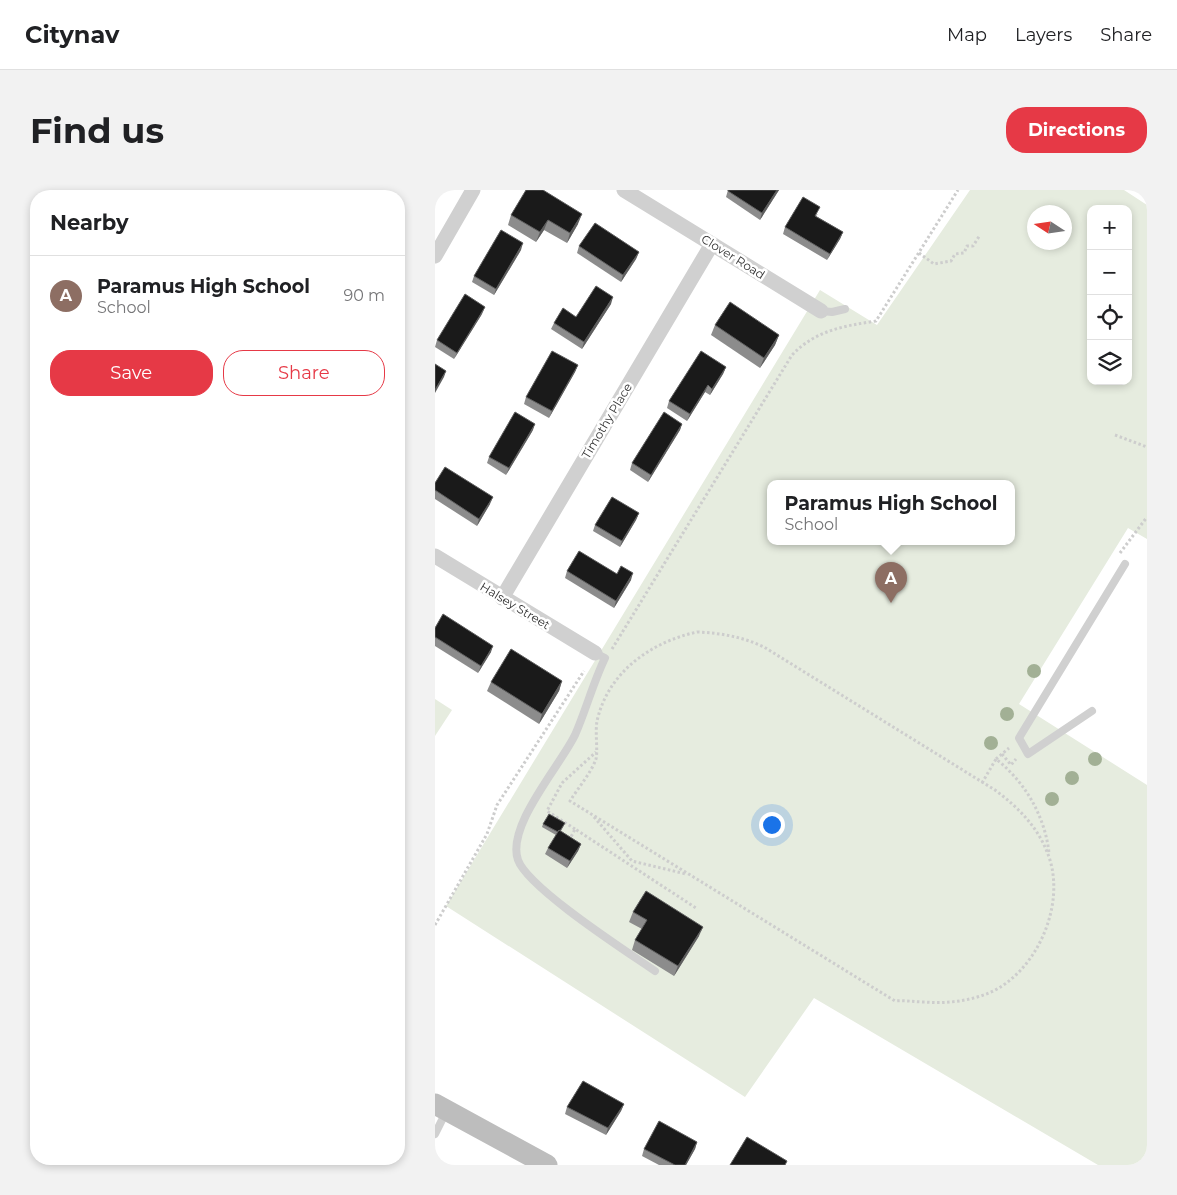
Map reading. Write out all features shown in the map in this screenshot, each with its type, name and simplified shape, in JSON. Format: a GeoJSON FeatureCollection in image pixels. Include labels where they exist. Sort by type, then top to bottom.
{"type":"FeatureCollection","features":[{"type":"Feature","properties":{"kind":"street"},"geometry":{"type":"LineString","coordinates":[[435,256],[473,190]]}},
{"type":"Feature","properties":{"kind":"street","name":"Clover Road"},"geometry":{"type":"LineString","coordinates":[[624,190],[821,311]]}},
{"type":"Feature","properties":{"kind":"street","name":"Timothy Place"},"geometry":{"type":"LineString","coordinates":[[502,598],[712,244]]}},
{"type":"Feature","properties":{"kind":"street","name":"Halsey Street"},"geometry":{"type":"LineString","coordinates":[[435,556],[502,598],[600,655]]}},
{"type":"Feature","properties":{"kind":"street"},"geometry":{"type":"LineString","coordinates":[[441,1107],[547,1165]]}},
{"type":"Feature","properties":{"kind":"lane","name":"Clover Road"},"geometry":{"type":"LineString","coordinates":[[821,311],[832,312],[845,309]]}},
{"type":"Feature","properties":{"kind":"lane"},"geometry":{"type":"LineString","coordinates":[[1092,711],[1028,754],[1019,738],[1125,564]]}},
{"type":"Feature","properties":{"kind":"lane"},"geometry":{"type":"LineString","coordinates":[[600,655],[595,678],[574,736],[528,814],[519,831],[514,848],[518,862],[537,886],[655,971]]}},
{"type":"Feature","properties":{"kind":"lane"},"geometry":{"type":"LineString","coordinates":[[435,1134],[441,1107]]}},
{"type":"Feature","properties":{"kind":"path"},"geometry":{"type":"LineString","coordinates":[[435,925],[487,834],[497,805],[600,655],[618,642],[792,355],[815,336],[833,328],[876,321],[958,190]]}},
{"type":"Feature","properties":{"kind":"path"},"geometry":{"type":"LineString","coordinates":[[919,253],[934,264],[951,261],[955,254],[964,253],[967,246],[973,246],[980,235]]}},
{"type":"Feature","properties":{"kind":"path"},"geometry":{"type":"LineString","coordinates":[[1115,435],[1147,447]]}},
{"type":"Feature","properties":{"kind":"path"},"geometry":{"type":"LineString","coordinates":[[996,760],[1022,784],[1032,799],[1049,846],[1053,894],[1051,912],[1035,952],[1024,967],[1001,987],[971,999],[944,1002],[895,1001],[570,801],[596,758],[597,722],[603,701],[621,674],[636,658],[656,645],[675,637],[697,632],[719,633],[764,647],[982,783],[1025,815],[1042,840],[1050,859]]}},
{"type":"Feature","properties":{"kind":"path"},"geometry":{"type":"LineString","coordinates":[[982,783],[996,760],[1009,748]]}},
{"type":"Feature","properties":{"kind":"path"},"geometry":{"type":"LineString","coordinates":[[596,752],[562,783],[547,811],[630,862],[696,908]]}},
{"type":"Feature","properties":{"kind":"path"},"geometry":{"type":"LineString","coordinates":[[1003,754],[1011,765],[1017,758]]}},
{"type":"Feature","properties":{"kind":"path"},"geometry":{"type":"LineString","coordinates":[[592,815],[630,862],[690,875]]}},
{"type":"Feature","properties":{"kind":"path"},"geometry":{"type":"LineString","coordinates":[[567,844],[575,829]]}},
{"type":"Feature","properties":{"kind":"shaded area"},"geometry":{"type":"Polygon","coordinates":[[[970,190],[1124,190],[1147,205],[1147,539],[1128,528],[1019,704],[1147,785],[1147,1162],[1145,1165],[1098,1165],[814,998],[745,1097],[446,906],[820,290],[877,325],[970,190]]]}},
{"type":"Feature","properties":{"kind":"shaded area"},"geometry":{"type":"Polygon","coordinates":[[[435,699],[452,710],[435,736],[435,699]]]}},
{"type":"Feature","properties":{"kind":"building"},"geometry":{"type":"Polygon","coordinates":[[[526,190],[543,190],[582,214],[570,233],[548,220],[540,232],[511,215],[526,190]]]}},
{"type":"Feature","properties":{"kind":"building"},"geometry":{"type":"Polygon","coordinates":[[[728,190],[777,190],[762,213],[728,190]]]}},
{"type":"Feature","properties":{"kind":"building"},"geometry":{"type":"Polygon","coordinates":[[[803,197],[820,207],[815,216],[843,232],[830,254],[785,227],[803,197]]]}},
{"type":"Feature","properties":{"kind":"building"},"geometry":{"type":"Polygon","coordinates":[[[595,223],[639,252],[623,275],[579,246],[595,223]]]}},
{"type":"Feature","properties":{"kind":"building"},"geometry":{"type":"Polygon","coordinates":[[[501,230],[523,243],[496,289],[474,276],[501,230]]]}},
{"type":"Feature","properties":{"kind":"building"},"geometry":{"type":"Polygon","coordinates":[[[596,286],[613,297],[584,342],[554,323],[563,308],[576,317],[596,286]]]}},
{"type":"Feature","properties":{"kind":"building"},"geometry":{"type":"Polygon","coordinates":[[[465,294],[485,307],[457,353],[437,340],[465,294]]]}},
{"type":"Feature","properties":{"kind":"building"},"geometry":{"type":"Polygon","coordinates":[[[730,302],[779,335],[764,358],[715,325],[730,302]]]}},
{"type":"Feature","properties":{"kind":"building"},"geometry":{"type":"Polygon","coordinates":[[[552,351],[578,365],[552,411],[526,397],[552,351]]]}},
{"type":"Feature","properties":{"kind":"building"},"geometry":{"type":"Polygon","coordinates":[[[701,351],[726,367],[712,389],[708,385],[690,414],[669,401],[701,351]]]}},
{"type":"Feature","properties":{"kind":"building"},"geometry":{"type":"Polygon","coordinates":[[[435,364],[446,371],[435,390],[435,364]]]}},
{"type":"Feature","properties":{"kind":"building"},"geometry":{"type":"Polygon","coordinates":[[[515,412],[535,424],[509,468],[489,457],[515,412]]]}},
{"type":"Feature","properties":{"kind":"building"},"geometry":{"type":"Polygon","coordinates":[[[664,412],[682,424],[651,475],[632,463],[664,412]]]}},
{"type":"Feature","properties":{"kind":"building"},"geometry":{"type":"Polygon","coordinates":[[[445,467],[493,497],[479,519],[435,490],[435,483],[445,467]]]}},
{"type":"Feature","properties":{"kind":"building"},"geometry":{"type":"Polygon","coordinates":[[[612,497],[639,513],[622,541],[595,525],[612,497]]]}},
{"type":"Feature","properties":{"kind":"building"},"geometry":{"type":"Polygon","coordinates":[[[579,551],[617,574],[621,566],[633,573],[616,601],[567,571],[579,551]]]}},
{"type":"Feature","properties":{"kind":"building"},"geometry":{"type":"Polygon","coordinates":[[[443,614],[493,646],[481,666],[435,637],[435,628],[443,614]]]}},
{"type":"Feature","properties":{"kind":"building"},"geometry":{"type":"Polygon","coordinates":[[[511,649],[562,681],[542,714],[491,682],[511,649]]]}},
{"type":"Feature","properties":{"kind":"building"},"geometry":{"type":"Polygon","coordinates":[[[549,814],[565,823],[560,831],[558,832],[543,824],[549,814]]]}},
{"type":"Feature","properties":{"kind":"building"},"geometry":{"type":"Polygon","coordinates":[[[559,830],[581,844],[570,861],[548,848],[559,830]]]}},
{"type":"Feature","properties":{"kind":"building"},"geometry":{"type":"Polygon","coordinates":[[[646,891],[703,927],[678,966],[635,940],[647,920],[633,912],[646,891]]]}},
{"type":"Feature","properties":{"kind":"building"},"geometry":{"type":"Polygon","coordinates":[[[583,1081],[624,1104],[608,1128],[567,1107],[583,1081]]]}},
{"type":"Feature","properties":{"kind":"building"},"geometry":{"type":"Polygon","coordinates":[[[659,1121],[697,1142],[685,1165],[675,1165],[644,1149],[659,1121]]]}},
{"type":"Feature","properties":{"kind":"building"},"geometry":{"type":"Polygon","coordinates":[[[747,1137],[787,1161],[785,1165],[730,1165],[747,1137]]]}},
{"type":"Feature","properties":{"kind":"place","name":"Paramus High School"},"geometry":{"type":"Point","coordinates":[891,603]}}]}
